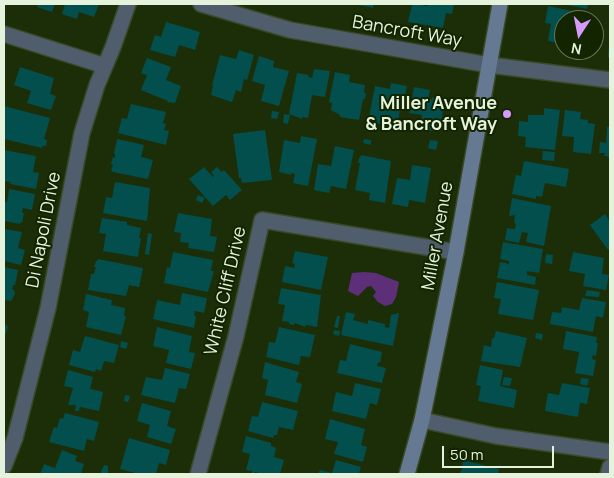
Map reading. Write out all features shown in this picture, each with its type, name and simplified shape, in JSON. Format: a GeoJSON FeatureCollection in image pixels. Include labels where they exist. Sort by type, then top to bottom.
{"type":"FeatureCollection","features":[{"type":"Feature","properties":{"kind":"main road","name":"Miller Avenue"},"geometry":{"type":"LineString","coordinates":[[407,474],[422,420],[456,252],[500,4]]}},
{"type":"Feature","properties":{"kind":"street","name":"Di Napoli Drive"},"geometry":{"type":"LineString","coordinates":[[4,466],[15,438],[48,308],[82,133],[97,85],[128,4]]}},
{"type":"Feature","properties":{"kind":"street","name":"Bancroft Way"},"geometry":{"type":"LineString","coordinates":[[201,4],[290,30],[488,65],[610,80]]}},
{"type":"Feature","properties":{"kind":"street"},"geometry":{"type":"LineString","coordinates":[[4,34],[105,66]]}},
{"type":"Feature","properties":{"kind":"street","name":"White Cliff Drive"},"geometry":{"type":"LineString","coordinates":[[198,474],[236,336],[262,220],[456,252]]}},
{"type":"Feature","properties":{"kind":"street"},"geometry":{"type":"LineString","coordinates":[[422,420],[496,436],[610,452]]}},
{"type":"Feature","properties":{"kind":"street"},"geometry":{"type":"LineString","coordinates":[[608,474],[610,467]]}},
{"type":"Feature","properties":{"kind":"shaded area"},"geometry":{"type":"Polygon","coordinates":[[[352,273],[376,273],[399,282],[396,297],[392,304],[385,306],[378,302],[373,296],[376,292],[371,286],[367,287],[358,296],[348,291],[352,273]]]}},
{"type":"Feature","properties":{"kind":"building"},"geometry":{"type":"Polygon","coordinates":[[[38,4],[55,4],[52,12],[37,7],[38,4]]]}},
{"type":"Feature","properties":{"kind":"building"},"geometry":{"type":"Polygon","coordinates":[[[65,4],[99,4],[94,17],[79,12],[77,19],[62,14],[65,4]]]}},
{"type":"Feature","properties":{"kind":"building"},"geometry":{"type":"Polygon","coordinates":[[[354,4],[374,4],[373,8],[354,4]]]}},
{"type":"Feature","properties":{"kind":"building"},"geometry":{"type":"Polygon","coordinates":[[[412,4],[428,6],[428,4],[454,4],[452,14],[446,13],[443,28],[408,22],[412,4]]]}},
{"type":"Feature","properties":{"kind":"building"},"geometry":{"type":"Polygon","coordinates":[[[563,4],[588,4],[587,9],[563,4]]]}},
{"type":"Feature","properties":{"kind":"building"},"geometry":{"type":"Polygon","coordinates":[[[548,6],[567,10],[554,10],[554,42],[548,41],[551,24],[545,23],[548,6]]]}},
{"type":"Feature","properties":{"kind":"building"},"geometry":{"type":"Polygon","coordinates":[[[166,22],[200,32],[195,50],[179,45],[175,57],[150,50],[155,35],[161,37],[166,22]]]}},
{"type":"Feature","properties":{"kind":"building"},"geometry":{"type":"Polygon","coordinates":[[[609,44],[610,57],[608,57],[609,44]]]}},
{"type":"Feature","properties":{"kind":"building"},"geometry":{"type":"Polygon","coordinates":[[[239,50],[254,55],[247,80],[244,79],[241,92],[236,90],[232,102],[211,95],[220,55],[236,59],[239,50]]]}},
{"type":"Feature","properties":{"kind":"building"},"geometry":{"type":"Polygon","coordinates":[[[259,56],[274,61],[273,67],[289,71],[279,106],[261,101],[265,85],[252,81],[259,56]]]}},
{"type":"Feature","properties":{"kind":"building"},"geometry":{"type":"Polygon","coordinates":[[[147,58],[171,67],[166,80],[181,86],[175,103],[167,102],[141,90],[147,75],[141,73],[147,58]]]}},
{"type":"Feature","properties":{"kind":"building"},"geometry":{"type":"Polygon","coordinates":[[[20,67],[54,78],[50,94],[56,96],[51,110],[27,103],[31,91],[14,85],[20,67]]]}},
{"type":"Feature","properties":{"kind":"building"},"geometry":{"type":"Polygon","coordinates":[[[314,69],[330,71],[325,97],[312,95],[308,118],[303,117],[302,119],[289,114],[297,73],[309,75],[308,77],[312,78],[314,69]]]}},
{"type":"Feature","properties":{"kind":"building"},"geometry":{"type":"Polygon","coordinates":[[[335,72],[350,75],[349,82],[365,85],[365,99],[363,99],[359,120],[340,117],[340,115],[331,110],[332,103],[329,102],[335,72]]]}},
{"type":"Feature","properties":{"kind":"building"},"geometry":{"type":"Polygon","coordinates":[[[391,83],[407,86],[397,127],[368,122],[375,86],[390,89],[391,83]]]}},
{"type":"Feature","properties":{"kind":"building"},"geometry":{"type":"Polygon","coordinates":[[[414,87],[430,90],[428,99],[432,99],[432,97],[445,100],[439,132],[420,129],[422,115],[409,113],[414,87]]]}},
{"type":"Feature","properties":{"kind":"building"},"geometry":{"type":"Polygon","coordinates":[[[131,104],[166,112],[163,123],[166,124],[164,130],[169,131],[166,145],[118,133],[122,118],[127,119],[131,104]]]}},
{"type":"Feature","properties":{"kind":"building"},"geometry":{"type":"Polygon","coordinates":[[[4,106],[50,118],[44,139],[47,140],[46,146],[42,146],[42,148],[4,139],[4,106]]]}},
{"type":"Feature","properties":{"kind":"building"},"geometry":{"type":"Polygon","coordinates":[[[544,108],[560,110],[555,150],[525,147],[526,137],[518,136],[519,121],[528,122],[528,115],[544,115],[544,108]]]}},
{"type":"Feature","properties":{"kind":"building"},"geometry":{"type":"Polygon","coordinates":[[[565,110],[581,112],[580,119],[588,120],[588,123],[595,124],[591,154],[573,152],[574,137],[562,136],[565,110]]]}},
{"type":"Feature","properties":{"kind":"building"},"geometry":{"type":"Polygon","coordinates":[[[272,111],[279,112],[277,119],[271,118],[272,111]]]}},
{"type":"Feature","properties":{"kind":"building"},"geometry":{"type":"Polygon","coordinates":[[[284,114],[290,115],[288,124],[283,123],[284,114]]]}},
{"type":"Feature","properties":{"kind":"building"},"geometry":{"type":"Polygon","coordinates":[[[607,127],[610,127],[610,157],[604,156],[605,153],[599,153],[600,142],[606,143],[607,127]]]}},
{"type":"Feature","properties":{"kind":"building"},"geometry":{"type":"Polygon","coordinates":[[[265,130],[272,180],[242,183],[241,178],[239,178],[233,134],[265,130]]]}},
{"type":"Feature","properties":{"kind":"building"},"geometry":{"type":"Polygon","coordinates":[[[301,136],[317,139],[308,186],[293,183],[295,174],[279,172],[284,140],[300,143],[301,136]]]}},
{"type":"Feature","properties":{"kind":"building"},"geometry":{"type":"Polygon","coordinates":[[[117,139],[144,145],[141,157],[153,160],[148,179],[111,170],[113,157],[115,158],[114,153],[117,139]]]}},
{"type":"Feature","properties":{"kind":"building"},"geometry":{"type":"Polygon","coordinates":[[[364,139],[371,140],[371,145],[363,143],[364,139]]]}},
{"type":"Feature","properties":{"kind":"building"},"geometry":{"type":"Polygon","coordinates":[[[430,140],[438,141],[436,150],[428,148],[430,140]]]}},
{"type":"Feature","properties":{"kind":"building"},"geometry":{"type":"Polygon","coordinates":[[[335,146],[354,150],[346,189],[331,186],[329,193],[314,190],[318,164],[331,166],[335,146]]]}},
{"type":"Feature","properties":{"kind":"building"},"geometry":{"type":"Polygon","coordinates":[[[4,150],[36,156],[33,172],[39,173],[36,189],[4,181],[4,150]]]}},
{"type":"Feature","properties":{"kind":"building"},"geometry":{"type":"Polygon","coordinates":[[[543,151],[555,152],[554,161],[542,160],[543,151]]]}},
{"type":"Feature","properties":{"kind":"building"},"geometry":{"type":"Polygon","coordinates":[[[361,155],[391,161],[385,203],[369,200],[370,193],[355,190],[360,163],[358,163],[361,155]]]}},
{"type":"Feature","properties":{"kind":"building"},"geometry":{"type":"Polygon","coordinates":[[[524,161],[569,169],[566,187],[545,183],[542,197],[536,196],[536,199],[512,194],[516,175],[521,176],[524,161]]]}},
{"type":"Feature","properties":{"kind":"building"},"geometry":{"type":"Polygon","coordinates":[[[412,165],[431,168],[425,203],[409,200],[408,207],[392,204],[397,178],[410,180],[412,165]]]}},
{"type":"Feature","properties":{"kind":"building"},"geometry":{"type":"Polygon","coordinates":[[[204,167],[213,177],[211,172],[217,167],[222,172],[224,170],[242,190],[230,200],[226,195],[213,206],[189,179],[204,167]]]}},
{"type":"Feature","properties":{"kind":"building"},"geometry":{"type":"Polygon","coordinates":[[[115,182],[150,188],[147,221],[103,213],[106,197],[112,198],[115,182]]]}},
{"type":"Feature","properties":{"kind":"building"},"geometry":{"type":"Polygon","coordinates":[[[9,189],[35,194],[32,210],[23,208],[22,213],[24,213],[22,223],[20,222],[20,224],[4,221],[4,201],[7,202],[9,189]]]}},
{"type":"Feature","properties":{"kind":"building"},"geometry":{"type":"Polygon","coordinates":[[[198,195],[205,198],[202,203],[196,200],[198,195]]]}},
{"type":"Feature","properties":{"kind":"building"},"geometry":{"type":"Polygon","coordinates":[[[512,198],[551,206],[544,246],[526,242],[528,233],[522,232],[519,243],[505,240],[507,228],[515,229],[516,224],[514,223],[515,215],[509,216],[512,198]]]}},
{"type":"Feature","properties":{"kind":"building"},"geometry":{"type":"Polygon","coordinates":[[[178,213],[212,219],[210,236],[217,237],[214,252],[188,248],[189,243],[180,242],[181,233],[174,232],[178,213]]]}},
{"type":"Feature","properties":{"kind":"building"},"geometry":{"type":"Polygon","coordinates":[[[605,214],[610,222],[610,249],[608,250],[590,225],[605,214]]]}},
{"type":"Feature","properties":{"kind":"building"},"geometry":{"type":"Polygon","coordinates":[[[102,218],[127,222],[127,225],[141,228],[138,257],[103,251],[106,234],[99,233],[102,218]]]}},
{"type":"Feature","properties":{"kind":"building"},"geometry":{"type":"Polygon","coordinates":[[[4,229],[22,232],[18,248],[25,250],[21,265],[4,261],[4,229]]]}},
{"type":"Feature","properties":{"kind":"building"},"geometry":{"type":"Polygon","coordinates":[[[148,233],[152,234],[149,255],[145,254],[148,233]]]}},
{"type":"Feature","properties":{"kind":"building"},"geometry":{"type":"Polygon","coordinates":[[[503,242],[543,249],[539,273],[527,271],[527,275],[536,277],[535,285],[497,278],[500,262],[509,264],[509,261],[500,259],[503,242]]]}},
{"type":"Feature","properties":{"kind":"building"},"geometry":{"type":"Polygon","coordinates":[[[295,251],[328,257],[321,290],[282,282],[285,266],[294,268],[295,264],[292,263],[295,251]]]}},
{"type":"Feature","properties":{"kind":"building"},"geometry":{"type":"Polygon","coordinates":[[[173,252],[213,260],[211,271],[214,271],[208,292],[164,283],[167,267],[170,268],[173,252]]]}},
{"type":"Feature","properties":{"kind":"building"},"geometry":{"type":"Polygon","coordinates":[[[573,252],[604,258],[602,274],[609,275],[606,290],[583,286],[585,274],[569,271],[573,252]]]}},
{"type":"Feature","properties":{"kind":"building"},"geometry":{"type":"Polygon","coordinates":[[[546,254],[553,255],[552,264],[545,263],[546,254]]]}},
{"type":"Feature","properties":{"kind":"building"},"geometry":{"type":"Polygon","coordinates":[[[98,259],[143,268],[139,287],[129,285],[126,296],[88,290],[91,274],[94,274],[96,267],[94,267],[98,259]]]}},
{"type":"Feature","properties":{"kind":"building"},"geometry":{"type":"Polygon","coordinates":[[[4,267],[18,270],[15,285],[13,285],[12,289],[15,294],[11,301],[4,300],[4,267]]]}},
{"type":"Feature","properties":{"kind":"building"},"geometry":{"type":"Polygon","coordinates":[[[497,282],[539,290],[533,320],[498,314],[501,299],[494,298],[497,282]]]}},
{"type":"Feature","properties":{"kind":"building"},"geometry":{"type":"Polygon","coordinates":[[[281,288],[321,295],[317,327],[306,325],[305,327],[282,321],[285,305],[278,304],[281,288]]]}},
{"type":"Feature","properties":{"kind":"building"},"geometry":{"type":"Polygon","coordinates":[[[587,290],[600,292],[599,297],[585,296],[587,290]]]}},
{"type":"Feature","properties":{"kind":"building"},"geometry":{"type":"Polygon","coordinates":[[[182,293],[207,298],[204,313],[195,311],[194,328],[153,319],[157,300],[180,305],[182,293]]]}},
{"type":"Feature","properties":{"kind":"building"},"geometry":{"type":"Polygon","coordinates":[[[86,294],[112,300],[111,305],[125,308],[124,316],[126,316],[121,335],[86,327],[89,312],[83,310],[86,294]]]}},
{"type":"Feature","properties":{"kind":"building"},"geometry":{"type":"Polygon","coordinates":[[[582,298],[606,302],[603,318],[596,316],[593,332],[550,324],[552,312],[561,313],[562,307],[579,310],[582,298]]]}},
{"type":"Feature","properties":{"kind":"building"},"geometry":{"type":"Polygon","coordinates":[[[346,312],[355,314],[353,320],[368,324],[368,320],[385,324],[385,327],[389,328],[391,315],[399,313],[393,346],[341,335],[346,312]]]}},
{"type":"Feature","properties":{"kind":"building"},"geometry":{"type":"Polygon","coordinates":[[[337,316],[340,316],[338,328],[334,327],[337,316]]]}},
{"type":"Feature","properties":{"kind":"building"},"geometry":{"type":"Polygon","coordinates":[[[4,325],[8,326],[4,339],[4,325]]]}},
{"type":"Feature","properties":{"kind":"building"},"geometry":{"type":"Polygon","coordinates":[[[157,327],[192,336],[189,352],[195,353],[191,369],[166,363],[169,350],[153,346],[157,327]]]}},
{"type":"Feature","properties":{"kind":"building"},"geometry":{"type":"Polygon","coordinates":[[[279,327],[315,335],[310,357],[301,356],[299,365],[266,357],[269,342],[275,343],[279,327]]]}},
{"type":"Feature","properties":{"kind":"building"},"geometry":{"type":"Polygon","coordinates":[[[334,330],[340,331],[339,336],[333,334],[334,330]]]}},
{"type":"Feature","properties":{"kind":"building"},"geometry":{"type":"Polygon","coordinates":[[[496,331],[527,338],[520,367],[481,361],[484,345],[491,347],[492,338],[494,338],[496,331]]]}},
{"type":"Feature","properties":{"kind":"building"},"geometry":{"type":"Polygon","coordinates":[[[566,331],[597,337],[596,356],[593,355],[592,359],[596,360],[593,376],[575,373],[579,352],[563,349],[566,331]]]}},
{"type":"Feature","properties":{"kind":"building"},"geometry":{"type":"Polygon","coordinates":[[[536,333],[543,334],[542,340],[535,338],[536,333]]]}},
{"type":"Feature","properties":{"kind":"building"},"geometry":{"type":"Polygon","coordinates":[[[85,336],[119,345],[114,363],[104,361],[101,371],[96,369],[95,372],[69,365],[73,350],[80,352],[85,336]]]}},
{"type":"Feature","properties":{"kind":"building"},"geometry":{"type":"Polygon","coordinates":[[[121,341],[128,343],[126,349],[120,347],[121,341]]]}},
{"type":"Feature","properties":{"kind":"building"},"geometry":{"type":"Polygon","coordinates":[[[350,344],[382,352],[380,363],[378,362],[377,366],[386,368],[382,383],[337,373],[340,360],[346,361],[350,344]]]}},
{"type":"Feature","properties":{"kind":"building"},"geometry":{"type":"Polygon","coordinates":[[[265,362],[299,372],[296,382],[302,384],[297,403],[265,395],[268,380],[262,378],[265,362]]]}},
{"type":"Feature","properties":{"kind":"building"},"geometry":{"type":"Polygon","coordinates":[[[480,365],[503,370],[500,386],[517,390],[514,408],[478,401],[481,386],[476,385],[480,365]]]}},
{"type":"Feature","properties":{"kind":"building"},"geometry":{"type":"Polygon","coordinates":[[[165,368],[190,374],[186,389],[179,388],[175,403],[141,395],[146,377],[162,380],[165,368]]]}},
{"type":"Feature","properties":{"kind":"building"},"geometry":{"type":"Polygon","coordinates":[[[68,370],[93,377],[90,389],[103,392],[99,411],[80,407],[79,411],[75,411],[76,405],[68,405],[73,388],[64,386],[68,370]]]}},
{"type":"Feature","properties":{"kind":"building"},"geometry":{"type":"Polygon","coordinates":[[[504,377],[512,378],[510,386],[502,385],[504,377]]]}},
{"type":"Feature","properties":{"kind":"building"},"geometry":{"type":"Polygon","coordinates":[[[581,378],[589,379],[587,386],[580,384],[581,378]]]}},
{"type":"Feature","properties":{"kind":"building"},"geometry":{"type":"Polygon","coordinates":[[[355,383],[381,389],[377,405],[370,403],[366,419],[332,411],[336,392],[352,396],[355,383]]]}},
{"type":"Feature","properties":{"kind":"building"},"geometry":{"type":"Polygon","coordinates":[[[562,383],[590,388],[587,404],[580,403],[578,417],[545,411],[548,393],[559,395],[562,383]]]}},
{"type":"Feature","properties":{"kind":"building"},"geometry":{"type":"Polygon","coordinates":[[[125,395],[130,396],[128,402],[124,401],[125,395]]]}},
{"type":"Feature","properties":{"kind":"building"},"geometry":{"type":"Polygon","coordinates":[[[262,402],[298,411],[293,430],[279,427],[277,435],[274,435],[273,438],[248,431],[252,416],[258,417],[262,402]]]}},
{"type":"Feature","properties":{"kind":"building"},"geometry":{"type":"Polygon","coordinates":[[[142,403],[171,411],[167,426],[176,429],[171,444],[147,437],[150,425],[137,421],[142,403]]]}},
{"type":"Feature","properties":{"kind":"building"},"geometry":{"type":"Polygon","coordinates":[[[65,413],[99,422],[94,441],[87,439],[84,451],[49,442],[54,427],[57,428],[60,418],[63,419],[65,413]]]}},
{"type":"Feature","properties":{"kind":"building"},"geometry":{"type":"Polygon","coordinates":[[[330,419],[365,429],[361,445],[367,447],[363,462],[334,454],[338,442],[325,439],[330,419]]]}},
{"type":"Feature","properties":{"kind":"building"},"geometry":{"type":"Polygon","coordinates":[[[246,436],[271,443],[271,446],[276,448],[274,457],[284,460],[280,474],[255,472],[252,474],[252,471],[246,470],[250,454],[242,452],[246,436]]]}},
{"type":"Feature","properties":{"kind":"building"},"geometry":{"type":"Polygon","coordinates":[[[129,438],[170,450],[166,465],[159,463],[156,474],[139,474],[120,469],[129,438]]]}},
{"type":"Feature","properties":{"kind":"building"},"geometry":{"type":"Polygon","coordinates":[[[62,450],[77,456],[75,461],[84,464],[81,474],[40,474],[44,464],[55,468],[62,450]]]}},
{"type":"Feature","properties":{"kind":"building"},"geometry":{"type":"Polygon","coordinates":[[[336,460],[361,467],[359,474],[318,474],[320,470],[332,473],[336,460]]]}},
{"type":"Feature","properties":{"kind":"building"},"geometry":{"type":"Polygon","coordinates":[[[463,460],[499,469],[498,474],[459,474],[462,469],[463,460]]]}},
{"type":"Feature","properties":{"kind":"building"},"geometry":{"type":"Polygon","coordinates":[[[104,465],[108,466],[108,474],[100,474],[104,465]]]}},
{"type":"Feature","properties":{"kind":"place","name":"Miller Avenue & Bancroft Way"},"geometry":{"type":"Point","coordinates":[507,114]}}]}
